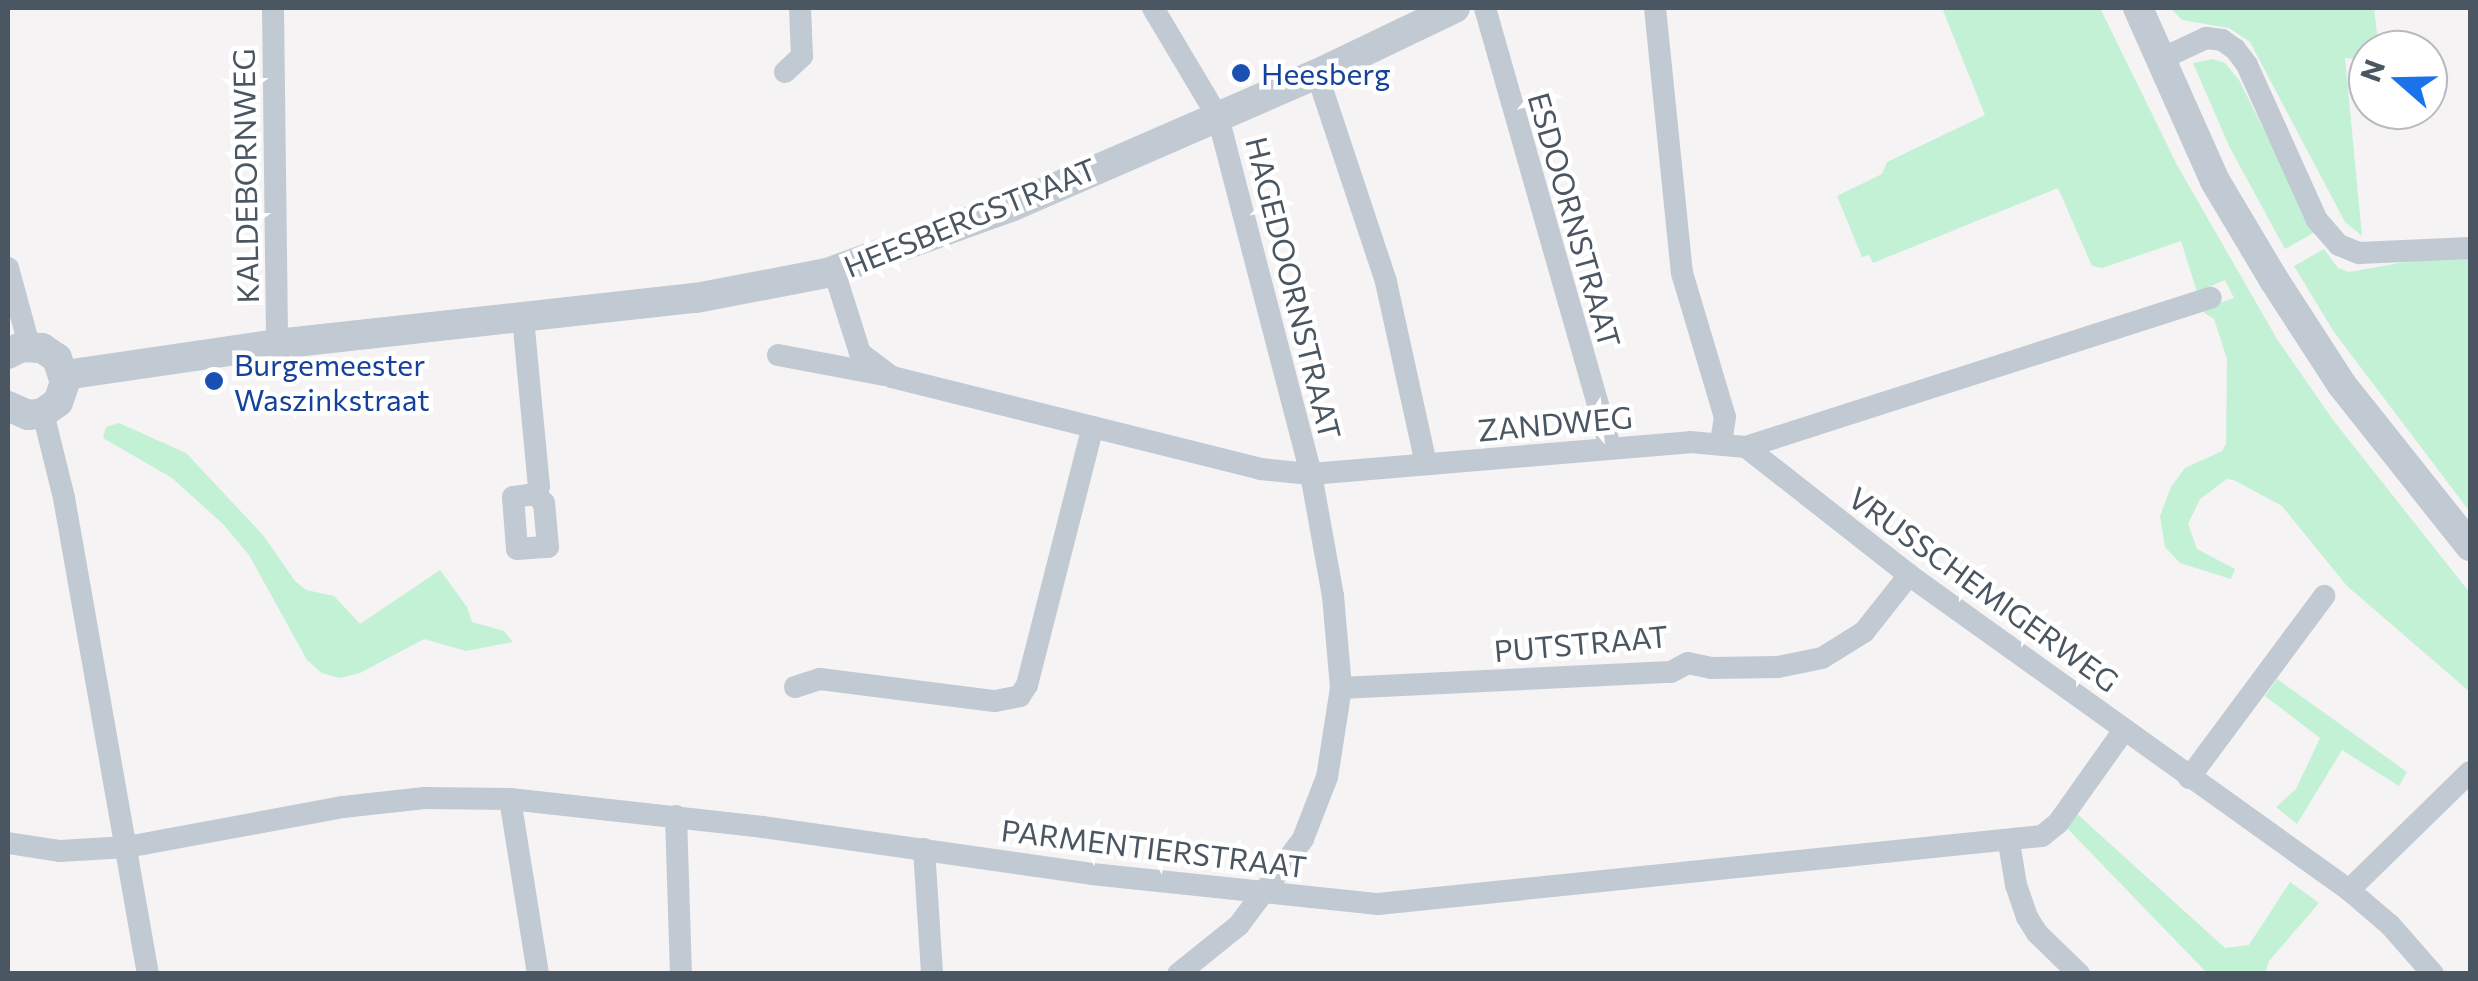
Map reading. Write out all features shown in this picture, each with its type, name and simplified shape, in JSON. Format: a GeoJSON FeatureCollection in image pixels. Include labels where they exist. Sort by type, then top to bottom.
{"type":"FeatureCollection","features":[{"type":"Feature","properties":{"kind":"street","name":"KALDEBORNWEG"},"geometry":{"type":"LineString","coordinates":[[274,8],[277,344]]}},
{"type":"Feature","properties":{"kind":"street"},"geometry":{"type":"LineString","coordinates":[[786,72],[802,56],[800,8]]}},
{"type":"Feature","properties":{"kind":"street","name":"HAGEDOORNSTRAAT"},"geometry":{"type":"LineString","coordinates":[[1153,8],[1218,117],[1310,474],[1333,596],[1340,688],[1335,747],[1303,840],[1264,895],[1214,948],[1178,974]]}},
{"type":"Feature","properties":{"kind":"street","name":"HEESBERGSTRAAT"},"geometry":{"type":"LineString","coordinates":[[64,375],[277,344],[696,298],[834,271],[965,225],[1317,74],[1454,8]]}},
{"type":"Feature","properties":{"kind":"street","name":"ESDOORNSTRAAT"},"geometry":{"type":"LineString","coordinates":[[1485,8],[1610,448]]}},
{"type":"Feature","properties":{"kind":"street"},"geometry":{"type":"LineString","coordinates":[[1654,8],[1682,273],[1725,417],[1722,443]]}},
{"type":"Feature","properties":{"kind":"street"},"geometry":{"type":"LineString","coordinates":[[2138,8],[2215,181],[2274,280],[2342,384],[2470,546]]}},
{"type":"Feature","properties":{"kind":"street"},"geometry":{"type":"LineString","coordinates":[[2158,60],[2206,38],[2222,40],[2234,49],[2247,65],[2317,220],[2338,245],[2359,253],[2470,248]]}},
{"type":"Feature","properties":{"kind":"street"},"geometry":{"type":"LineString","coordinates":[[1317,74],[1386,282],[1426,464]]}},
{"type":"Feature","properties":{"kind":"street"},"geometry":{"type":"LineString","coordinates":[[8,268],[18,350],[52,353],[64,375],[58,402],[43,413],[21,414],[8,406]]}},
{"type":"Feature","properties":{"kind":"street","name":"ZANDWEG"},"geometry":{"type":"LineString","coordinates":[[834,271],[860,353],[892,377]]}},
{"type":"Feature","properties":{"kind":"street","name":"ZANDWEG"},"geometry":{"type":"LineString","coordinates":[[778,355],[892,377],[1260,470],[1310,474],[1610,448],[1722,443],[1746,447],[2210,298]]}},
{"type":"Feature","properties":{"kind":"street"},"geometry":{"type":"LineString","coordinates":[[523,318],[538,486],[535,494]]}},
{"type":"Feature","properties":{"kind":"street"},"geometry":{"type":"LineString","coordinates":[[43,413],[64,498],[148,974]]}},
{"type":"Feature","properties":{"kind":"street"},"geometry":{"type":"LineString","coordinates":[[795,687],[820,679],[995,702],[1020,696],[1027,684],[1093,427]]}},
{"type":"Feature","properties":{"kind":"street","name":"VRUSSCHEMIGERWEG"},"geometry":{"type":"LineString","coordinates":[[1746,447],[1909,575],[2348,890],[2390,924],[2433,974]]}},
{"type":"Feature","properties":{"kind":"street","name":"PUTSTRAAT"},"geometry":{"type":"LineString","coordinates":[[1340,688],[1671,672],[1688,662],[1710,668],[1778,667],[1822,658],[1864,632],[1909,575]]}},
{"type":"Feature","properties":{"kind":"street"},"geometry":{"type":"LineString","coordinates":[[2189,778],[2324,596]]}},
{"type":"Feature","properties":{"kind":"street","name":"PARMENTIERSTRAAT"},"geometry":{"type":"LineString","coordinates":[[8,843],[60,851],[126,847],[343,806],[425,798],[510,798],[676,816],[1264,895],[1378,904],[2042,836],[2058,824],[2124,730]]}},
{"type":"Feature","properties":{"kind":"street"},"geometry":{"type":"LineString","coordinates":[[2348,890],[2470,772]]}},
{"type":"Feature","properties":{"kind":"street"},"geometry":{"type":"LineString","coordinates":[[510,798],[538,974]]}},
{"type":"Feature","properties":{"kind":"street"},"geometry":{"type":"LineString","coordinates":[[676,816],[682,974]]}},
{"type":"Feature","properties":{"kind":"street"},"geometry":{"type":"LineString","coordinates":[[2010,842],[2016,885],[2027,917],[2037,933],[2079,974]]}},
{"type":"Feature","properties":{"kind":"street"},"geometry":{"type":"LineString","coordinates":[[924,849],[932,974]]}},
{"type":"Feature","properties":{"kind":"green space"},"geometry":{"type":"Polygon","coordinates":[[[1942,8],[2100,8],[2177,165],[2277,339],[2333,420],[2470,593],[2470,692],[2347,586],[2282,506],[2234,480],[2227,479],[2200,499],[2188,524],[2197,549],[2235,569],[2231,579],[2180,563],[2165,547],[2160,516],[2171,487],[2185,468],[2222,451],[2226,444],[2227,359],[2214,319],[2200,310],[2234,298],[2225,280],[2197,292],[2181,241],[2102,268],[2092,266],[2058,188],[1873,263],[1869,255],[1862,257],[1837,196],[1882,174],[1887,162],[1985,115],[1942,8]]]}},
{"type":"Feature","properties":{"kind":"green space"},"geometry":{"type":"Polygon","coordinates":[[[2170,8],[2374,8],[2377,30],[2348,30],[2348,58],[2345,58],[2348,130],[2352,130],[2362,236],[2345,222],[2250,42],[2229,28],[2182,20],[2170,8]]]}},
{"type":"Feature","properties":{"kind":"green space"},"geometry":{"type":"Polygon","coordinates":[[[2213,59],[2225,63],[2239,80],[2315,232],[2285,249],[2230,148],[2193,63],[2213,59]]]}},
{"type":"Feature","properties":{"kind":"green space"},"geometry":{"type":"Polygon","coordinates":[[[2324,249],[2338,268],[2349,272],[2428,258],[2470,258],[2470,512],[2334,332],[2294,266],[2324,249]]]}},
{"type":"Feature","properties":{"kind":"green space"},"geometry":{"type":"Polygon","coordinates":[[[119,423],[186,453],[263,535],[295,581],[306,590],[334,596],[360,624],[440,570],[467,607],[472,622],[504,631],[513,642],[466,651],[424,639],[360,673],[339,678],[322,673],[307,660],[249,555],[223,524],[172,478],[103,438],[106,427],[119,423]]]}},
{"type":"Feature","properties":{"kind":"green space"},"geometry":{"type":"Polygon","coordinates":[[[2277,679],[2407,772],[2399,786],[2342,750],[2297,824],[2276,807],[2296,789],[2320,738],[2265,696],[2277,679]]]}},
{"type":"Feature","properties":{"kind":"green space"},"geometry":{"type":"Polygon","coordinates":[[[2075,812],[2225,948],[2249,945],[2290,882],[2319,903],[2269,961],[2265,973],[2207,973],[2065,826],[2075,812]]]}},
{"type":"Feature","properties":{"kind":"place","name":"Heesberg"},"geometry":{"type":"Point","coordinates":[1241,73]}},
{"type":"Feature","properties":{"kind":"place","name":"Burgemeester Waszinkstraat"},"geometry":{"type":"Point","coordinates":[214,381]}}]}
